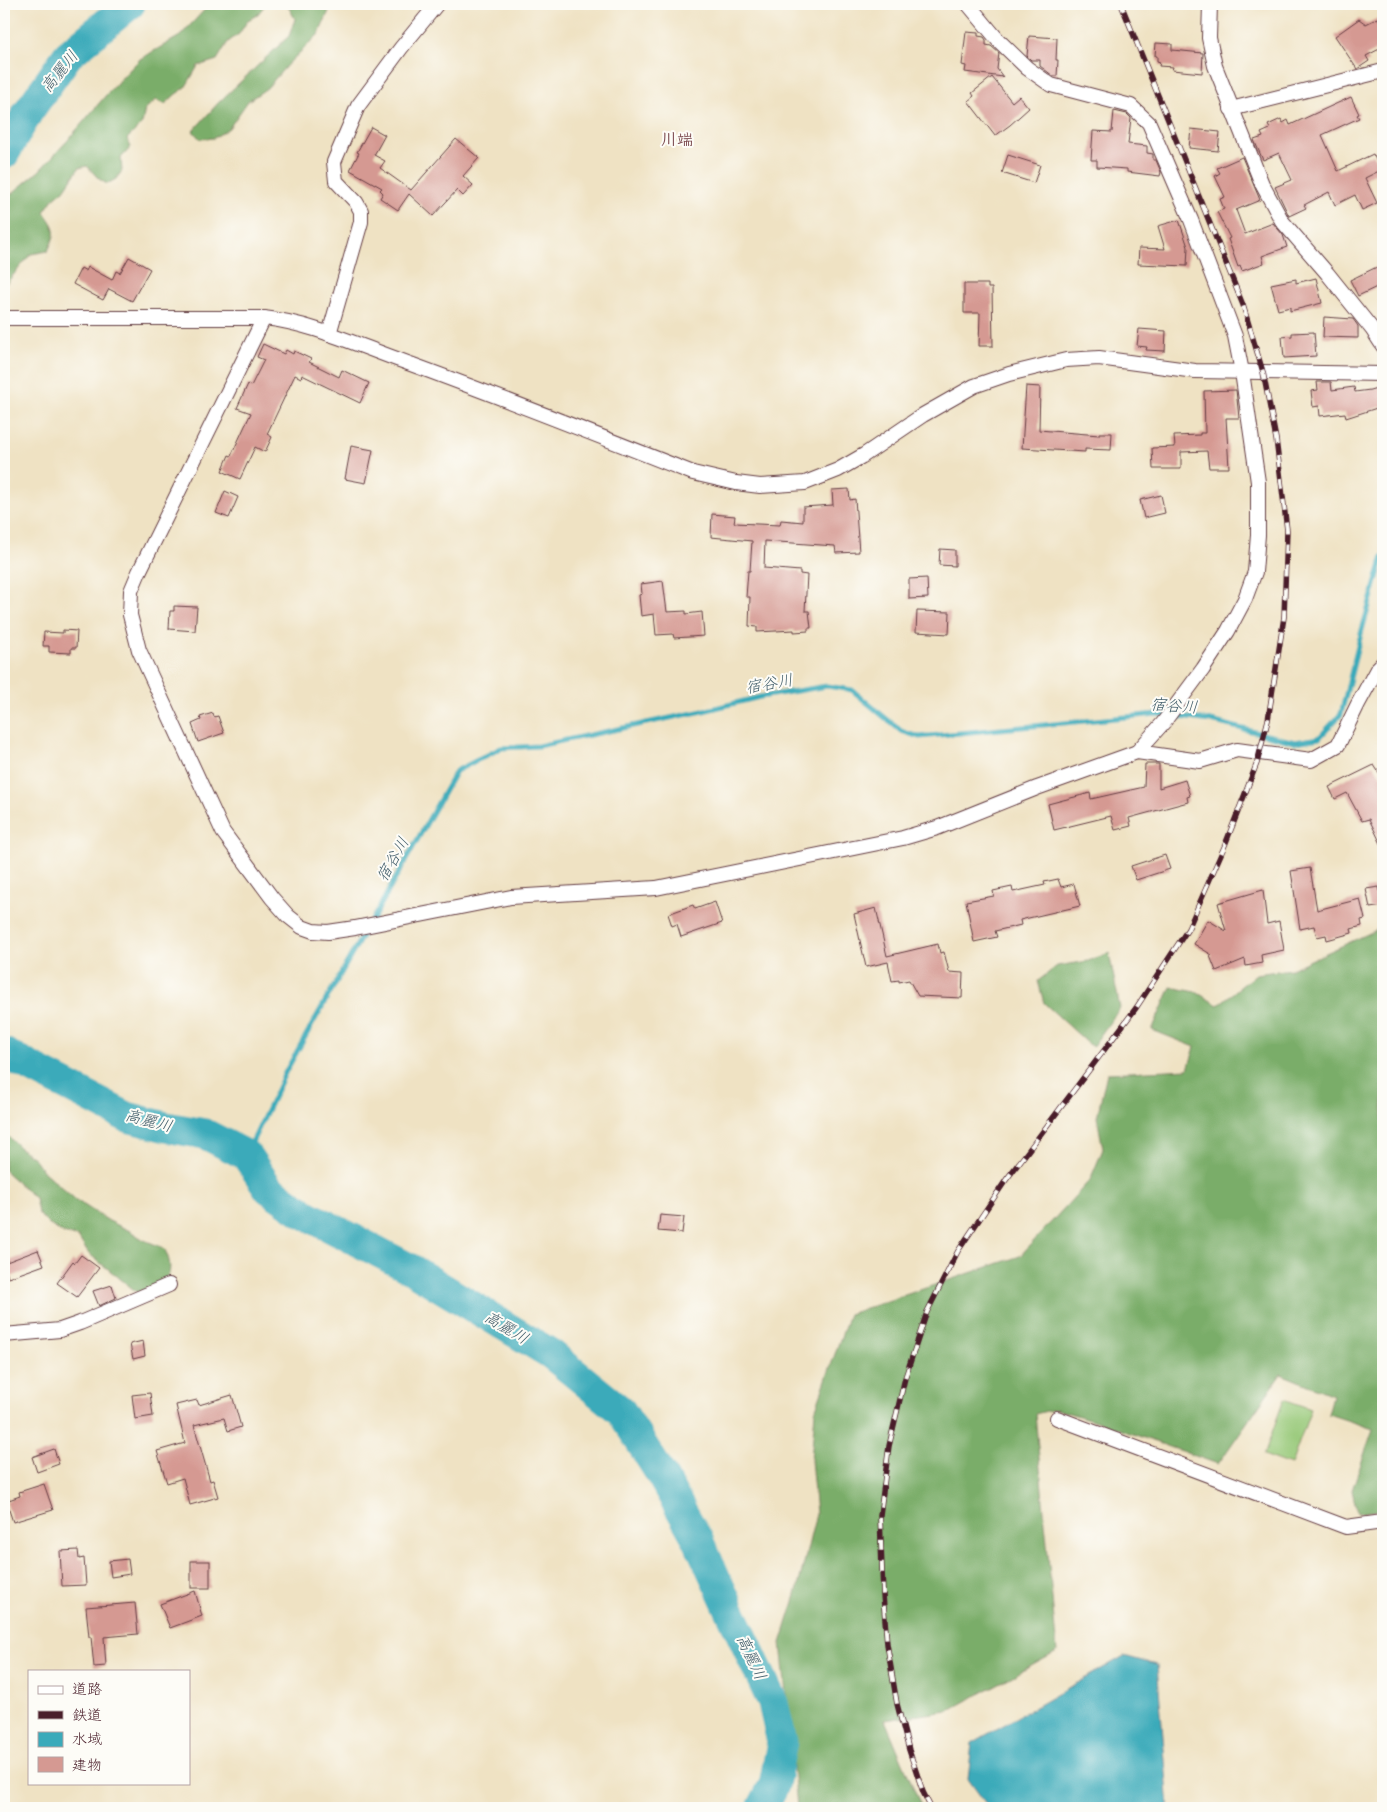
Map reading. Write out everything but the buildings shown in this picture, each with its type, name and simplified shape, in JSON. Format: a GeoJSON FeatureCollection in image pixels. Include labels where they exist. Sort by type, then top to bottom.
{"type":"FeatureCollection","features":[{"type":"Feature","properties":{"kind":"street"},"geometry":{"type":"LineString","coordinates":[[329,334],[361,222],[361,211],[356,202],[336,181],[334,162],[358,106],[400,48],[437,4]]}},
{"type":"Feature","properties":{"kind":"street"},"geometry":{"type":"LineString","coordinates":[[968,4],[1027,68],[1051,85],[1131,106],[1149,124],[1191,220],[1234,336],[1242,372],[1258,482],[1258,535],[1255,572],[1245,599],[1228,631],[1203,669],[1163,723],[1138,752]]}},
{"type":"Feature","properties":{"kind":"street"},"geometry":{"type":"LineString","coordinates":[[1210,4],[1209,38],[1214,66],[1262,184],[1282,221],[1327,273],[1372,329],[1383,346]]}},
{"type":"Feature","properties":{"kind":"street"},"geometry":{"type":"LineString","coordinates":[[1231,109],[1383,71]]}},
{"type":"Feature","properties":{"kind":"street"},"geometry":{"type":"LineString","coordinates":[[4,318],[264,318],[283,320],[329,334],[693,472],[736,483],[760,486],[805,483],[838,470],[947,400],[974,386],[1009,374],[1066,360],[1099,358],[1195,371],[1383,374]]}},
{"type":"Feature","properties":{"kind":"street"},"geometry":{"type":"LineString","coordinates":[[264,318],[139,572],[131,591],[130,615],[139,650],[223,832],[234,849],[288,916],[302,927],[313,931],[328,932],[355,928],[511,897],[656,888],[903,838],[937,828],[1037,788],[1138,752],[1200,761],[1237,750],[1311,760],[1338,745],[1377,669],[1383,664]]}},
{"type":"Feature","properties":{"kind":"street"},"geometry":{"type":"LineString","coordinates":[[4,1335],[60,1330],[169,1285]]}},
{"type":"Feature","properties":{"kind":"street"},"geometry":{"type":"LineString","coordinates":[[1057,1418],[1346,1527],[1383,1522]]}},
{"type":"Feature","properties":{"kind":"green space"},"geometry":{"type":"Polygon","coordinates":[[[210,4],[266,4],[257,15],[248,20],[239,34],[228,42],[217,60],[198,66],[185,88],[165,104],[156,100],[145,109],[142,124],[127,139],[131,147],[121,158],[122,171],[116,179],[107,184],[99,179],[87,166],[79,168],[64,190],[53,199],[44,212],[54,231],[48,251],[31,254],[4,286],[4,200],[39,171],[140,59],[180,36],[210,4]]]}},
{"type":"Feature","properties":{"kind":"green space"},"geometry":{"type":"Polygon","coordinates":[[[287,4],[332,4],[319,34],[288,64],[267,88],[248,101],[229,128],[214,138],[200,139],[193,131],[219,102],[289,36],[295,19],[287,4]]]}},
{"type":"Feature","properties":{"kind":"green space"},"geometry":{"type":"Polygon","coordinates":[[[1383,927],[1383,1510],[1357,1513],[1352,1490],[1373,1429],[1328,1414],[1333,1395],[1281,1374],[1218,1464],[1096,1421],[1055,1409],[1035,1414],[1057,1652],[948,1711],[885,1720],[922,1808],[797,1808],[781,1643],[796,1595],[816,1514],[811,1460],[815,1411],[849,1314],[1020,1256],[1090,1180],[1103,1149],[1097,1117],[1107,1073],[1188,1069],[1195,1047],[1152,1030],[1171,987],[1196,992],[1218,1005],[1256,974],[1291,969],[1383,927]]]}},
{"type":"Feature","properties":{"kind":"green space"},"geometry":{"type":"Polygon","coordinates":[[[1109,953],[1120,1008],[1092,1047],[1044,1003],[1038,981],[1057,966],[1088,961],[1109,953]]]}},
{"type":"Feature","properties":{"kind":"green space"},"geometry":{"type":"Polygon","coordinates":[[[4,1136],[9,1137],[35,1159],[44,1172],[76,1200],[109,1221],[144,1240],[164,1248],[170,1264],[167,1280],[138,1293],[88,1253],[78,1237],[63,1233],[48,1224],[38,1213],[35,1198],[4,1170],[4,1136]]]}},
{"type":"Feature","properties":{"kind":"green space"},"geometry":{"type":"Polygon","coordinates":[[[1284,1399],[1311,1409],[1291,1465],[1264,1455],[1284,1399]]]}},
{"type":"Feature","properties":{"kind":"water"},"geometry":{"type":"Polygon","coordinates":[[[1124,1656],[1157,1665],[1169,1808],[989,1808],[968,1779],[972,1743],[1124,1656]]]}},
{"type":"Feature","properties":{"kind":"waterway","name":"高麗川"},"geometry":{"type":"LineString","coordinates":[[4,154],[28,112],[68,55],[130,4]]}},
{"type":"Feature","properties":{"kind":"waterway","name":"宿谷川"},"geometry":{"type":"LineString","coordinates":[[371,922],[456,771],[501,748],[538,746],[760,697],[827,686],[852,690],[901,731],[919,737],[1157,714],[1211,721],[1295,742],[1319,738],[1341,714],[1383,557]]}},
{"type":"Feature","properties":{"kind":"waterway","name":"宿谷川"},"geometry":{"type":"LineString","coordinates":[[246,1155],[286,1071],[366,929]]}},
{"type":"Feature","properties":{"kind":"waterway","name":"高麗川"},"geometry":{"type":"LineString","coordinates":[[4,1053],[127,1117],[205,1134],[246,1155],[269,1189],[305,1214],[411,1269],[551,1354],[621,1411],[660,1473],[697,1538],[773,1703],[782,1742],[774,1785],[762,1808]]}},
{"type":"Feature","properties":{"kind":"railway"},"geometry":{"type":"LineString","coordinates":[[931,1808],[923,1792],[909,1750],[897,1704],[887,1644],[883,1595],[880,1515],[889,1446],[905,1378],[927,1312],[958,1251],[1006,1180],[1136,1008],[1188,929],[1225,845],[1257,763],[1268,720],[1284,617],[1287,530],[1276,439],[1263,372],[1243,305],[1121,4]]}},
{"type":"Feature","properties":{"kind":"district","name":"川端"},"geometry":{"type":"Point","coordinates":[677,139]}}]}
